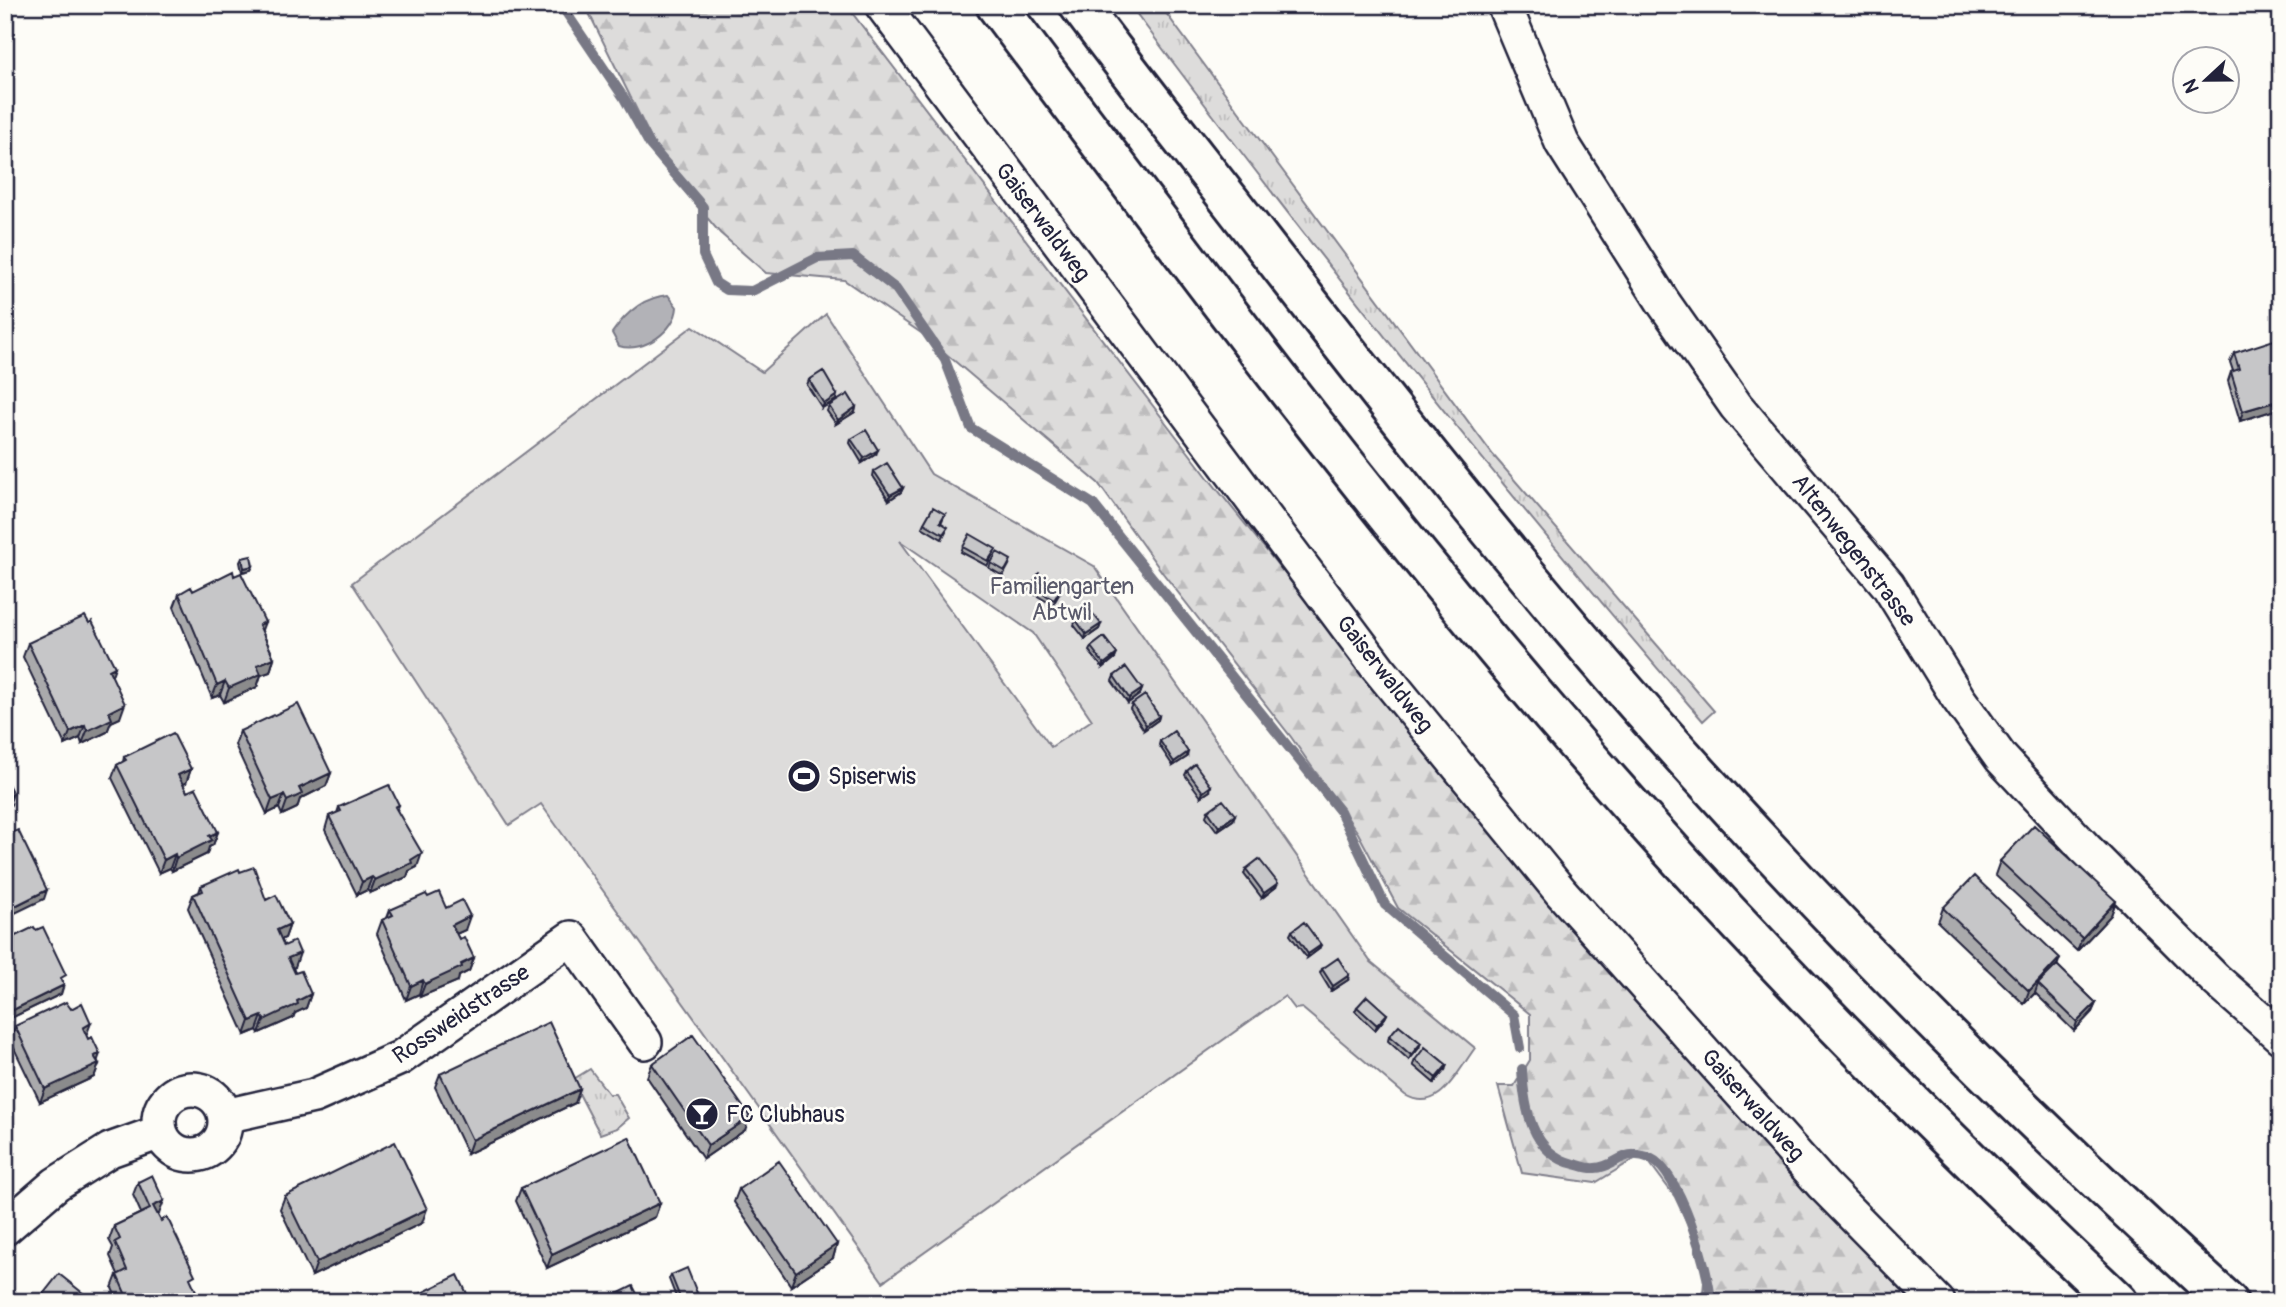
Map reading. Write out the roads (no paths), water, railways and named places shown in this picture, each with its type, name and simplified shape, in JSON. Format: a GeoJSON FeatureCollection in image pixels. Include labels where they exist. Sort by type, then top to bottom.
{"type":"FeatureCollection","features":[{"type":"Feature","properties":{"kind":"highway"},"geometry":{"type":"LineString","coordinates":[[996,5],[1344,461],[1563,728],[1785,974],[1989,1180],[2118,1302]]}},
{"type":"Feature","properties":{"kind":"highway"},"geometry":{"type":"LineString","coordinates":[[1079,5],[1470,507],[1697,772],[1951,1040],[2228,1302]]}},
{"type":"Feature","properties":{"kind":"street","name":"Gaiserwaldweg"},"geometry":{"type":"LineString","coordinates":[[882,5],[1378,668],[1561,892],[1823,1185],[1938,1302]]}},
{"type":"Feature","properties":{"kind":"street","name":"Altenwegenstrasse"},"geometry":{"type":"LineString","coordinates":[[1504,5],[1562,143],[1663,302],[1736,406],[1888,585],[1958,698],[2001,758],[2085,848],[2216,979],[2281,1037]]}},
{"type":"Feature","properties":{"kind":"street","name":"Rossweidstrasse"},"geometry":{"type":"LineString","coordinates":[[225,1116],[314,1096],[400,1058],[571,938],[645,1042]]}},
{"type":"Feature","properties":{"kind":"street"},"geometry":{"type":"LineString","coordinates":[[184,1090],[205,1091],[214,1097],[225,1116],[221,1138],[204,1153],[182,1154],[173,1149],[160,1132],[159,1121],[166,1101],[184,1090]]}},
{"type":"Feature","properties":{"kind":"street"},"geometry":{"type":"LineString","coordinates":[[5,1228],[56,1184],[110,1150],[160,1132]]}},
{"type":"Feature","properties":{"kind":"waterway"},"geometry":{"type":"LineString","coordinates":[[561,5],[624,98],[650,145],[703,207],[703,255],[716,283],[727,290],[752,291],[817,258],[853,256],[896,289],[945,360],[971,428],[1093,504],[1340,811],[1385,905],[1514,1015],[1520,1048]]}},
{"type":"Feature","properties":{"kind":"waterway"},"geometry":{"type":"LineString","coordinates":[[1522,1069],[1525,1098],[1533,1127],[1548,1150],[1560,1159],[1592,1168],[1603,1167],[1626,1156],[1640,1155],[1650,1158],[1661,1167],[1672,1181],[1691,1223],[1705,1268],[1711,1302]]}},
{"type":"Feature","properties":{"kind":"place","name":"Spiserwis"},"geometry":{"type":"Point","coordinates":[804,776]}},
{"type":"Feature","properties":{"kind":"place","name":"FC Clubhaus"},"geometry":{"type":"Point","coordinates":[702,1114]}},
{"type":"Feature","properties":{"kind":"park label","name":"Familiengarten Abtwil"},"geometry":{"type":"Point","coordinates":[1062,599]}}]}
